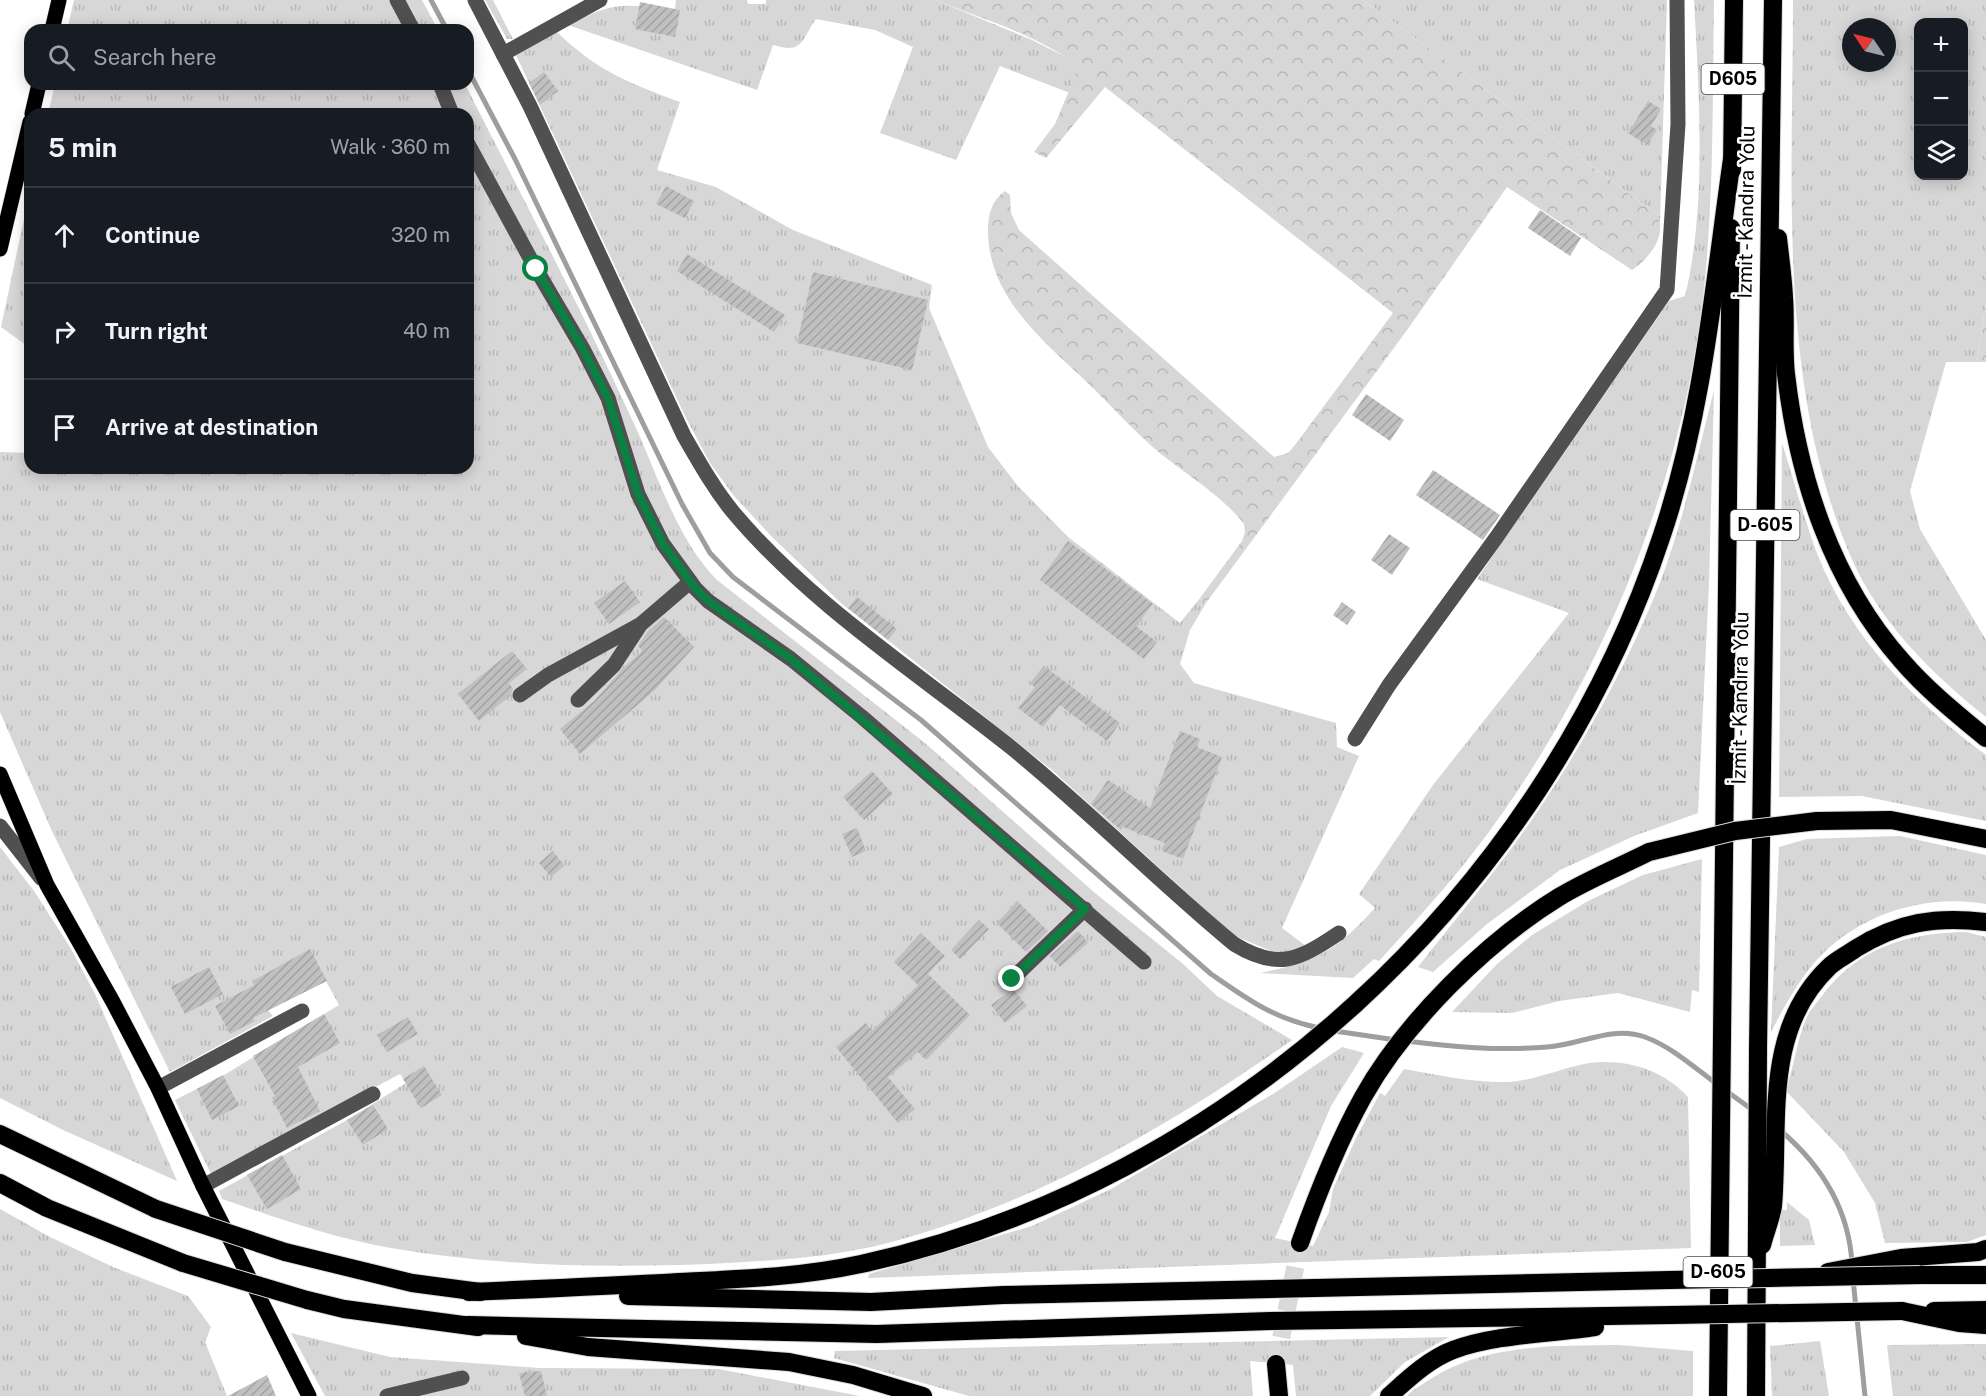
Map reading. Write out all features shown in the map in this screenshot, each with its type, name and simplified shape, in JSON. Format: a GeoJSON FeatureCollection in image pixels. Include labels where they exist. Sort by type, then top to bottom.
{"type":"FeatureCollection","features":[{"type":"Feature","properties":{"kind":"highway","name":"İzmit - Kandıra Yolu"},"geometry":{"type":"LineString","coordinates":[[1718,1396],[1734,0]]}},
{"type":"Feature","properties":{"kind":"highway","name":"İzmit - Kandıra Yolu"},"geometry":{"type":"LineString","coordinates":[[1756,1396],[1755,1267],[1773,0]]}},
{"type":"Feature","properties":{"kind":"highway"},"geometry":{"type":"LineString","coordinates":[[1770,154],[1785,297],[1786,372],[1796,438],[1812,498],[1847,582],[1895,652],[1945,704],[1986,738]]}},
{"type":"Feature","properties":{"kind":"highway"},"geometry":{"type":"LineString","coordinates":[[469,1292],[768,1278],[863,1263],[964,1236],[1040,1209],[1127,1165],[1266,1079],[1348,1012],[1397,965],[1478,874],[1525,809],[1567,741],[1618,649],[1662,537],[1680,476],[1699,397],[1732,159]]}},
{"type":"Feature","properties":{"kind":"highway"},"geometry":{"type":"LineString","coordinates":[[1300,1243],[1323,1177],[1364,1095],[1430,1006],[1468,968],[1515,929],[1560,897],[1649,852],[1735,831],[1817,821],[1891,820],[1986,839]]}},
{"type":"Feature","properties":{"kind":"highway"},"geometry":{"type":"LineString","coordinates":[[1755,1267],[1773,1208],[1777,1075],[1787,1030],[1810,990],[1829,967],[1880,933],[1921,921],[1960,919],[1986,922]]}},
{"type":"Feature","properties":{"kind":"highway"},"geometry":{"type":"LineString","coordinates":[[0,1134],[156,1209],[285,1251],[401,1281],[469,1292],[872,1302],[1003,1295],[1794,1278],[1919,1266],[1986,1249]]}},
{"type":"Feature","properties":{"kind":"highway"},"geometry":{"type":"LineString","coordinates":[[0,1183],[47,1208],[183,1263],[344,1309],[468,1325],[588,1347],[789,1362],[853,1375],[923,1396]]}},
{"type":"Feature","properties":{"kind":"highway"},"geometry":{"type":"LineString","coordinates":[[1919,1266],[1986,1275]]}},
{"type":"Feature","properties":{"kind":"highway"},"geometry":{"type":"LineString","coordinates":[[468,1325],[877,1334],[1270,1321],[1986,1310]]}},
{"type":"Feature","properties":{"kind":"highway"},"geometry":{"type":"LineString","coordinates":[[1902,1311],[1959,1323],[1986,1325]]}},
{"type":"Feature","properties":{"kind":"highway"},"geometry":{"type":"LineString","coordinates":[[1389,1396],[1417,1371],[1452,1350],[1498,1339],[1672,1315]]}},
{"type":"Feature","properties":{"kind":"highway"},"geometry":{"type":"LineString","coordinates":[[1276,1364],[1279,1396]]}},
{"type":"Feature","properties":{"kind":"main road"},"geometry":{"type":"LineString","coordinates":[[53,24],[59,0]]}},
{"type":"Feature","properties":{"kind":"main road"},"geometry":{"type":"LineString","coordinates":[[33,108],[38,90]]}},
{"type":"Feature","properties":{"kind":"main road"},"geometry":{"type":"LineString","coordinates":[[0,249],[24,147]]}},
{"type":"Feature","properties":{"kind":"main road"},"geometry":{"type":"LineString","coordinates":[[0,774],[47,885],[158,1088],[203,1186],[309,1396]]}},
{"type":"Feature","properties":{"kind":"street"},"geometry":{"type":"LineString","coordinates":[[397,0],[410,24]]}},
{"type":"Feature","properties":{"kind":"street"},"geometry":{"type":"LineString","coordinates":[[475,0],[503,54],[684,436],[703,470],[732,511],[766,548],[810,589],[1015,751],[1234,944],[1263,959],[1276,961],[1309,952],[1339,933]]}},
{"type":"Feature","properties":{"kind":"street"},"geometry":{"type":"LineString","coordinates":[[503,54],[600,0]]}},
{"type":"Feature","properties":{"kind":"street"},"geometry":{"type":"LineString","coordinates":[[1355,739],[1389,685],[1496,538],[1666,290],[1678,124],[1677,0]]}},
{"type":"Feature","properties":{"kind":"street"},"geometry":{"type":"LineString","coordinates":[[442,90],[450,108]]}},
{"type":"Feature","properties":{"kind":"street"},"geometry":{"type":"LineString","coordinates":[[474,155],[608,398],[638,494],[663,544],[690,582],[708,601],[791,659],[853,710],[1144,962]]}},
{"type":"Feature","properties":{"kind":"street"},"geometry":{"type":"LineString","coordinates":[[520,695],[548,675],[641,624],[690,582]]}},
{"type":"Feature","properties":{"kind":"street"},"geometry":{"type":"LineString","coordinates":[[578,700],[614,665],[641,624]]}},
{"type":"Feature","properties":{"kind":"street"},"geometry":{"type":"LineString","coordinates":[[0,826],[47,885]]}},
{"type":"Feature","properties":{"kind":"street"},"geometry":{"type":"LineString","coordinates":[[1012,979],[1085,909]]}},
{"type":"Feature","properties":{"kind":"street"},"geometry":{"type":"LineString","coordinates":[[158,1088],[302,1011]]}},
{"type":"Feature","properties":{"kind":"street"},"geometry":{"type":"LineString","coordinates":[[203,1186],[373,1094]]}},
{"type":"Feature","properties":{"kind":"street"},"geometry":{"type":"LineString","coordinates":[[387,1396],[462,1378]]}},
{"type":"Feature","properties":{"kind":"green space"},"geometry":{"type":"Polygon","coordinates":[[[74,0],[422,0],[435,24],[68,24],[74,0]]]}},
{"type":"Feature","properties":{"kind":"green space"},"geometry":{"type":"Polygon","coordinates":[[[485,0],[493,0],[513,39],[507,39],[485,0]]]}},
{"type":"Feature","properties":{"kind":"green space"},"geometry":{"type":"Polygon","coordinates":[[[676,0],[747,0],[748,4],[766,4],[766,0],[935,0],[1030,39],[1068,58],[1080,67],[1070,93],[1000,66],[956,160],[880,133],[913,47],[875,30],[816,19],[796,47],[773,45],[757,90],[568,25],[598,11],[620,6],[675,9],[676,0]]]}},
{"type":"Feature","properties":{"kind":"green space"},"geometry":{"type":"Polygon","coordinates":[[[935,0],[1363,0],[1657,214],[1660,222],[1658,238],[1645,260],[1632,270],[1507,187],[1410,326],[1206,603],[1202,603],[1200,598],[1242,541],[1245,532],[1244,524],[1215,495],[1144,439],[1024,320],[998,279],[991,255],[988,224],[994,203],[1005,191],[1010,195],[1011,213],[1019,230],[1274,457],[1288,453],[1295,445],[1393,313],[1105,87],[1046,158],[1034,152],[1055,124],[1079,67],[1028,37],[935,0]]]}},
{"type":"Feature","properties":{"kind":"green space"},"geometry":{"type":"Polygon","coordinates":[[[1363,0],[1667,0],[1660,221],[1657,214],[1363,0]]]}},
{"type":"Feature","properties":{"kind":"green space"},"geometry":{"type":"Polygon","coordinates":[[[1694,0],[1714,0],[1710,214],[1697,342],[1685,405],[1649,529],[1599,649],[1536,762],[1501,815],[1458,872],[1379,961],[1374,959],[1353,978],[1260,973],[1312,959],[1336,945],[1375,908],[1359,894],[1433,785],[1569,613],[1477,579],[1669,301],[1685,296],[1692,262],[1699,187],[1699,111],[1694,0]]]}},
{"type":"Feature","properties":{"kind":"green space"},"geometry":{"type":"Polygon","coordinates":[[[1793,0],[1986,0],[1986,302],[1977,362],[1946,362],[1910,491],[1920,529],[1986,640],[1986,717],[1946,683],[1908,645],[1875,602],[1850,555],[1827,489],[1810,421],[1800,352],[1794,282],[1793,0]]]}},
{"type":"Feature","properties":{"kind":"green space"},"geometry":{"type":"Polygon","coordinates":[[[557,32],[586,57],[614,74],[680,102],[657,170],[716,187],[793,230],[932,285],[929,308],[988,447],[1017,485],[1068,537],[1180,623],[1200,598],[1202,603],[1206,603],[1190,630],[1180,664],[1194,683],[1336,723],[1337,747],[1359,756],[1282,928],[1306,946],[1288,953],[1271,951],[1233,935],[1052,770],[842,604],[772,537],[734,496],[710,463],[686,418],[516,55],[557,32]]]}},
{"type":"Feature","properties":{"kind":"green space"},"geometry":{"type":"Polygon","coordinates":[[[54,90],[468,90],[590,330],[677,522],[702,562],[717,580],[925,743],[1095,893],[1182,963],[1217,996],[1292,1040],[1197,1103],[1099,1160],[1048,1185],[942,1227],[888,1243],[844,1252],[776,1260],[668,1265],[549,1264],[470,1259],[391,1248],[348,1239],[222,1199],[219,1191],[347,1120],[406,1083],[400,1074],[211,1174],[175,1100],[224,1075],[339,1005],[326,981],[268,1010],[273,1016],[170,1072],[51,829],[0,712],[0,452],[24,453],[24,474],[474,474],[474,108],[49,108],[54,90]]]}},
{"type":"Feature","properties":{"kind":"green space"},"geometry":{"type":"Polygon","coordinates":[[[24,219],[24,344],[1,327],[24,219]]]}},
{"type":"Feature","properties":{"kind":"green space"},"geometry":{"type":"Polygon","coordinates":[[[1986,302],[1986,362],[1977,362],[1986,302]]]}},
{"type":"Feature","properties":{"kind":"green space"},"geometry":{"type":"Polygon","coordinates":[[[1714,390],[1709,584],[1698,813],[1634,836],[1560,870],[1487,924],[1433,972],[1418,967],[1535,815],[1584,738],[1614,684],[1641,628],[1672,549],[1714,390]]]}},
{"type":"Feature","properties":{"kind":"green space"},"geometry":{"type":"Polygon","coordinates":[[[1782,443],[1818,556],[1849,615],[1867,642],[1911,691],[1986,755],[1986,821],[1862,796],[1779,797],[1782,443]]]}},
{"type":"Feature","properties":{"kind":"green space"},"geometry":{"type":"Polygon","coordinates":[[[1900,836],[1986,855],[1986,904],[1963,901],[1916,905],[1893,911],[1851,931],[1832,945],[1808,970],[1771,1032],[1779,847],[1807,839],[1900,836]]]}},
{"type":"Feature","properties":{"kind":"green space"},"geometry":{"type":"Polygon","coordinates":[[[0,847],[34,891],[70,947],[95,994],[177,1181],[61,1129],[0,1098],[0,847]]]}},
{"type":"Feature","properties":{"kind":"green space"},"geometry":{"type":"Polygon","coordinates":[[[1702,859],[1699,992],[1692,990],[1690,1012],[1618,993],[1559,1001],[1512,1013],[1452,1012],[1497,964],[1532,935],[1588,901],[1643,875],[1702,859]]]}},
{"type":"Feature","properties":{"kind":"green space"},"geometry":{"type":"Polygon","coordinates":[[[1966,932],[1986,937],[1986,1235],[1967,1242],[1885,1243],[1875,1203],[1844,1152],[1786,1091],[1806,1019],[1835,980],[1851,966],[1885,946],[1924,936],[1966,932]]]}},
{"type":"Feature","properties":{"kind":"green space"},"geometry":{"type":"Polygon","coordinates":[[[1342,1047],[1364,1053],[1331,1106],[1275,1238],[1313,1246],[1329,1212],[1333,1189],[1357,1136],[1380,1093],[1385,1096],[1404,1069],[1469,1080],[1509,1082],[1589,1063],[1617,1062],[1656,1073],[1688,1097],[1691,1248],[868,1278],[869,1274],[1032,1226],[1111,1189],[1273,1094],[1342,1047]]]}},
{"type":"Feature","properties":{"kind":"green space"},"geometry":{"type":"Polygon","coordinates":[[[1787,1202],[1809,1220],[1815,1245],[1780,1246],[1780,1210],[1787,1210],[1787,1202]]]}},
{"type":"Feature","properties":{"kind":"green space"},"geometry":{"type":"Polygon","coordinates":[[[0,1209],[50,1237],[113,1267],[188,1296],[211,1327],[205,1342],[227,1396],[0,1396],[0,1209]]]}},
{"type":"Feature","properties":{"kind":"green space"},"geometry":{"type":"Polygon","coordinates":[[[291,1333],[390,1357],[540,1368],[718,1369],[860,1396],[325,1396],[291,1333]]]}},
{"type":"Feature","properties":{"kind":"green space"},"geometry":{"type":"Polygon","coordinates":[[[1449,1337],[1405,1362],[1370,1396],[1296,1396],[1293,1365],[1250,1361],[1253,1396],[969,1396],[834,1358],[835,1351],[1449,1337]]]}},
{"type":"Feature","properties":{"kind":"green space"},"geometry":{"type":"Polygon","coordinates":[[[1820,1341],[1829,1396],[1772,1396],[1770,1346],[1820,1341]]]}},
{"type":"Feature","properties":{"kind":"green space"},"geometry":{"type":"Polygon","coordinates":[[[1986,1344],[1986,1396],[1893,1396],[1887,1345],[1986,1344]]]}},
{"type":"Feature","properties":{"kind":"green space"},"geometry":{"type":"Polygon","coordinates":[[[1619,1345],[1693,1351],[1693,1396],[1407,1396],[1451,1368],[1497,1353],[1546,1347],[1619,1345]]]}},
{"type":"Feature","properties":{"kind":"building"},"geometry":{"type":"Polygon","coordinates":[[[640,2],[680,10],[675,37],[635,29],[640,2]]]}},
{"type":"Feature","properties":{"kind":"building"},"geometry":{"type":"Polygon","coordinates":[[[544,72],[558,91],[540,105],[529,83],[544,72]]]}},
{"type":"Feature","properties":{"kind":"building"},"geometry":{"type":"Polygon","coordinates":[[[1648,101],[1661,109],[1651,126],[1657,130],[1647,145],[1628,133],[1648,101]]]}},
{"type":"Feature","properties":{"kind":"building"},"geometry":{"type":"Polygon","coordinates":[[[666,186],[694,201],[685,218],[656,204],[666,186]]]}},
{"type":"Feature","properties":{"kind":"building"},"geometry":{"type":"Polygon","coordinates":[[[1540,210],[1581,238],[1570,256],[1528,228],[1540,210]]]}},
{"type":"Feature","properties":{"kind":"building"},"geometry":{"type":"Polygon","coordinates":[[[687,254],[785,315],[774,332],[677,271],[687,254]]]}},
{"type":"Feature","properties":{"kind":"building"},"geometry":{"type":"Polygon","coordinates":[[[813,272],[928,300],[912,370],[797,343],[813,272]]]}},
{"type":"Feature","properties":{"kind":"building"},"geometry":{"type":"Polygon","coordinates":[[[1366,394],[1404,420],[1390,441],[1352,415],[1366,394]]]}},
{"type":"Feature","properties":{"kind":"building"},"geometry":{"type":"Polygon","coordinates":[[[1433,470],[1500,515],[1483,540],[1416,495],[1433,470]]]}},
{"type":"Feature","properties":{"kind":"building"},"geometry":{"type":"Polygon","coordinates":[[[1389,534],[1410,548],[1392,575],[1371,560],[1389,534]]]}},
{"type":"Feature","properties":{"kind":"building"},"geometry":{"type":"Polygon","coordinates":[[[1068,541],[1153,604],[1136,626],[1157,642],[1144,659],[1040,580],[1068,541]]]}},
{"type":"Feature","properties":{"kind":"building"},"geometry":{"type":"Polygon","coordinates":[[[625,581],[640,602],[609,624],[594,603],[625,581]]]}},
{"type":"Feature","properties":{"kind":"building"},"geometry":{"type":"Polygon","coordinates":[[[857,597],[897,629],[888,640],[848,608],[857,597]]]}},
{"type":"Feature","properties":{"kind":"building"},"geometry":{"type":"Polygon","coordinates":[[[1342,602],[1356,612],[1347,625],[1333,615],[1342,602]]]}},
{"type":"Feature","properties":{"kind":"building"},"geometry":{"type":"Polygon","coordinates":[[[664,617],[694,647],[655,690],[580,754],[560,729],[594,701],[625,666],[643,651],[638,646],[648,631],[664,617]]]}},
{"type":"Feature","properties":{"kind":"building"},"geometry":{"type":"Polygon","coordinates":[[[512,651],[527,669],[509,683],[513,689],[510,696],[479,721],[458,694],[512,651]]]}},
{"type":"Feature","properties":{"kind":"building"},"geometry":{"type":"Polygon","coordinates":[[[1044,666],[1120,723],[1107,741],[1060,705],[1043,727],[1018,708],[1035,687],[1030,683],[1044,666]]]}},
{"type":"Feature","properties":{"kind":"building"},"geometry":{"type":"Polygon","coordinates":[[[1180,731],[1200,739],[1197,747],[1222,757],[1183,859],[1162,851],[1165,843],[1123,827],[1121,830],[1091,804],[1108,780],[1150,808],[1180,731]]]}},
{"type":"Feature","properties":{"kind":"building"},"geometry":{"type":"Polygon","coordinates":[[[872,771],[893,794],[864,820],[843,797],[872,771]]]}},
{"type":"Feature","properties":{"kind":"building"},"geometry":{"type":"Polygon","coordinates":[[[857,828],[866,851],[852,857],[842,834],[857,828]]]}},
{"type":"Feature","properties":{"kind":"building"},"geometry":{"type":"Polygon","coordinates":[[[553,851],[564,866],[551,877],[539,863],[553,851]]]}},
{"type":"Feature","properties":{"kind":"building"},"geometry":{"type":"Polygon","coordinates":[[[1017,901],[1048,931],[1026,952],[997,923],[1017,901]]]}},
{"type":"Feature","properties":{"kind":"building"},"geometry":{"type":"Polygon","coordinates":[[[979,920],[989,929],[960,959],[951,950],[979,920]]]}},
{"type":"Feature","properties":{"kind":"building"},"geometry":{"type":"Polygon","coordinates":[[[1078,931],[1088,943],[1060,967],[1050,956],[1078,931]]]}},
{"type":"Feature","properties":{"kind":"building"},"geometry":{"type":"Polygon","coordinates":[[[921,933],[945,956],[928,974],[970,1015],[926,1060],[918,1052],[888,1077],[915,1109],[898,1123],[836,1047],[866,1023],[872,1031],[918,985],[894,962],[921,933]]]}},
{"type":"Feature","properties":{"kind":"building"},"geometry":{"type":"Polygon","coordinates":[[[310,949],[327,981],[253,1018],[255,1021],[230,1034],[215,1006],[254,985],[252,981],[310,949]]]}},
{"type":"Feature","properties":{"kind":"building"},"geometry":{"type":"Polygon","coordinates":[[[209,967],[223,994],[185,1014],[171,987],[209,967]]]}},
{"type":"Feature","properties":{"kind":"building"},"geometry":{"type":"Polygon","coordinates":[[[1013,989],[1027,1006],[1005,1023],[991,1005],[1013,989]]]}},
{"type":"Feature","properties":{"kind":"building"},"geometry":{"type":"Polygon","coordinates":[[[324,1014],[340,1043],[298,1067],[320,1111],[287,1128],[272,1098],[275,1096],[253,1056],[324,1014]]]}},
{"type":"Feature","properties":{"kind":"building"},"geometry":{"type":"Polygon","coordinates":[[[408,1017],[418,1034],[387,1052],[377,1035],[408,1017]]]}},
{"type":"Feature","properties":{"kind":"building"},"geometry":{"type":"Polygon","coordinates":[[[424,1066],[442,1095],[421,1108],[403,1079],[424,1066]]]}},
{"type":"Feature","properties":{"kind":"building"},"geometry":{"type":"Polygon","coordinates":[[[223,1075],[239,1106],[212,1120],[197,1089],[223,1075]]]}},
{"type":"Feature","properties":{"kind":"building"},"geometry":{"type":"Polygon","coordinates":[[[373,1105],[388,1129],[363,1145],[347,1120],[373,1105]]]}},
{"type":"Feature","properties":{"kind":"building"},"geometry":{"type":"Polygon","coordinates":[[[282,1155],[301,1189],[267,1209],[247,1175],[282,1155]]]}},
{"type":"Feature","properties":{"kind":"building"},"geometry":{"type":"Polygon","coordinates":[[[541,1371],[547,1396],[525,1396],[519,1373],[541,1371]]]}},
{"type":"Feature","properties":{"kind":"building"},"geometry":{"type":"Polygon","coordinates":[[[267,1375],[276,1396],[228,1396],[267,1375]]]}},
{"type":"Feature","properties":{"kind":"waterway"},"geometry":{"type":"LineString","coordinates":[[431,0],[444,24]]}},
{"type":"Feature","properties":{"kind":"waterway"},"geometry":{"type":"LineString","coordinates":[[474,81],[515,159],[682,504],[710,553],[733,577],[921,720],[1211,974],[1275,1014],[1319,1028]]}},
{"type":"Feature","properties":{"kind":"waterway"},"geometry":{"type":"LineString","coordinates":[[1328,1030],[1396,1040]]}},
{"type":"Feature","properties":{"kind":"waterway"},"geometry":{"type":"LineString","coordinates":[[1406,1041],[1511,1049],[1560,1046],[1608,1034],[1632,1034],[1665,1046],[1718,1085]]}},
{"type":"Feature","properties":{"kind":"waterway"},"geometry":{"type":"LineString","coordinates":[[1725,1090],[1754,1111]]}},
{"type":"Feature","properties":{"kind":"waterway"},"geometry":{"type":"LineString","coordinates":[[1781,1131],[1809,1159],[1831,1190],[1845,1225],[1852,1264]]}},
{"type":"Feature","properties":{"kind":"waterway"},"geometry":{"type":"LineString","coordinates":[[1853,1279],[1865,1396]]}},
{"type":"Feature","properties":{"kind":"tunnel"},"geometry":{"type":"LineString","coordinates":[[1276,1364],[1300,1243]]}},
{"type":"Feature","properties":{"kind":"route"},"geometry":{"type":"LineString","coordinates":[[536,269],[583,349],[608,398],[638,494],[663,544],[695,588],[708,601],[791,659],[862,717],[1085,909],[1012,979]]}}]}
